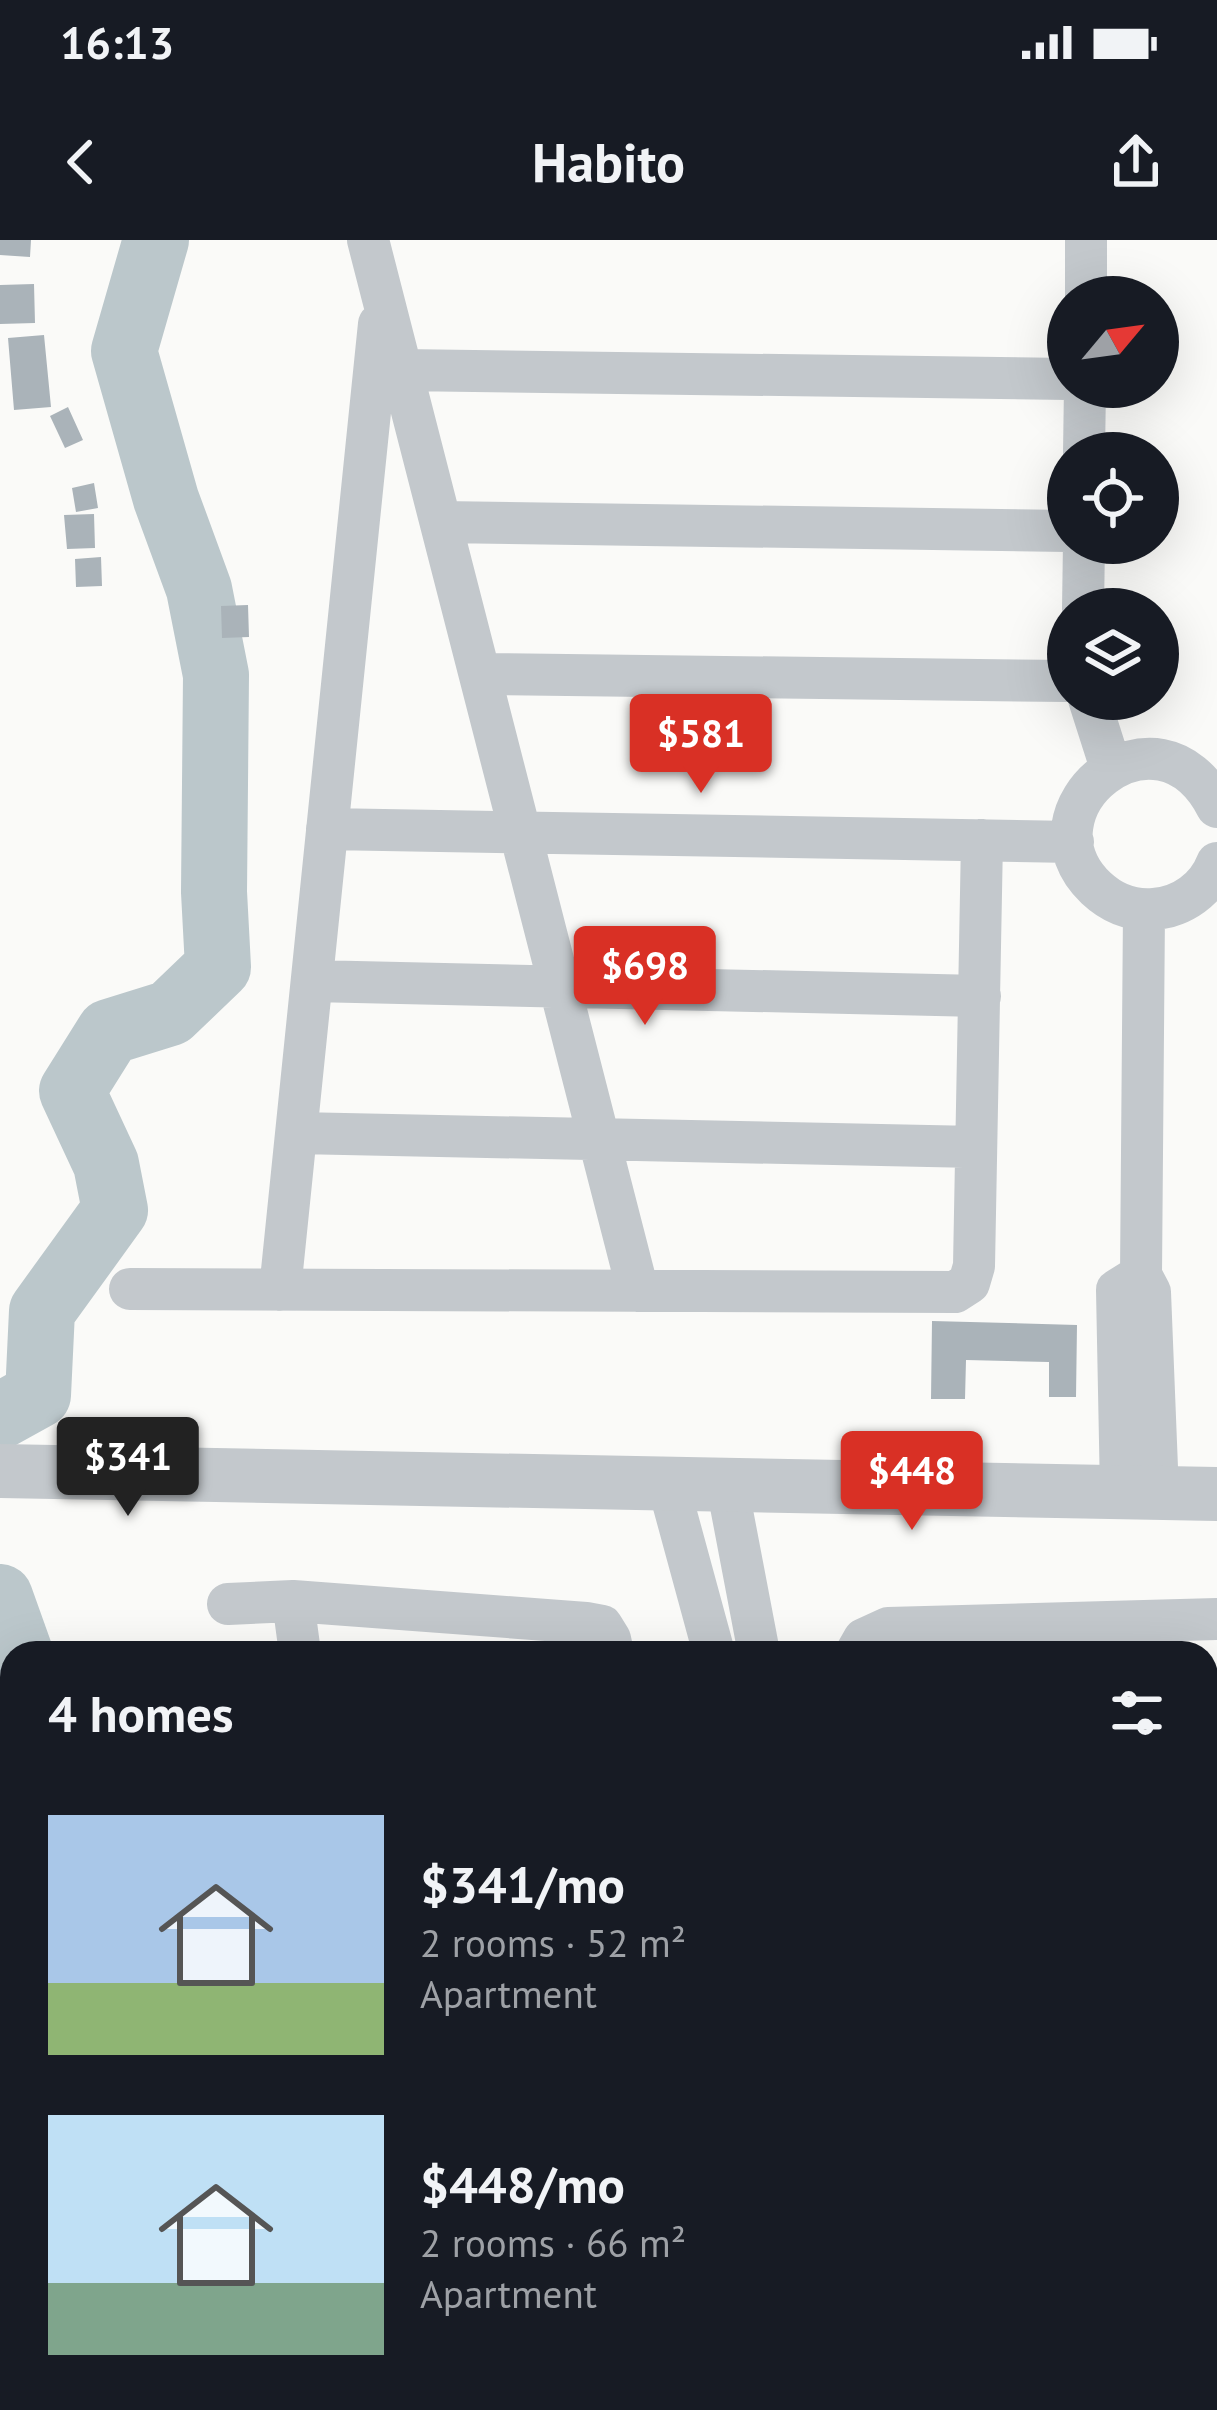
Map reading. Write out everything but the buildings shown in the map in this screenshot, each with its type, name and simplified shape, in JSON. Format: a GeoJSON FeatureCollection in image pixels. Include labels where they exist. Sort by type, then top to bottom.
{"type":"FeatureCollection","features":[{"type":"Feature","properties":{"kind":"street"},"geometry":{"type":"LineString","coordinates":[[368,240],[638,1291]]}},
{"type":"Feature","properties":{"kind":"street"},"geometry":{"type":"LineString","coordinates":[[1085,276],[1086,240]]}},
{"type":"Feature","properties":{"kind":"street"},"geometry":{"type":"LineString","coordinates":[[280,1290],[382,294]]}},
{"type":"Feature","properties":{"kind":"street"},"geometry":{"type":"LineString","coordinates":[[402,370],[1047,379]]}},
{"type":"Feature","properties":{"kind":"street"},"geometry":{"type":"LineString","coordinates":[[441,522],[1047,531]]}},
{"type":"Feature","properties":{"kind":"street"},"geometry":{"type":"LineString","coordinates":[[480,674],[1047,681]]}},
{"type":"Feature","properties":{"kind":"street"},"geometry":{"type":"LineString","coordinates":[[1096,720],[1111,768]]}},
{"type":"Feature","properties":{"kind":"street"},"geometry":{"type":"LineString","coordinates":[[1214,794],[1174,764],[1153,759],[1111,768],[1081,799],[1073,842],[1089,882],[1105,897],[1144,910],[1165,909],[1184,901],[1201,889],[1217,862]]}},
{"type":"Feature","properties":{"kind":"street"},"geometry":{"type":"LineString","coordinates":[[327,829],[1073,842]]}},
{"type":"Feature","properties":{"kind":"street"},"geometry":{"type":"LineString","coordinates":[[130,1289],[955,1292],[969,1283],[974,1266],[982,840]]}},
{"type":"Feature","properties":{"kind":"street"},"geometry":{"type":"LineString","coordinates":[[1139,1493],[1117,1290],[1141,1275],[1144,910]]}},
{"type":"Feature","properties":{"kind":"street"},"geometry":{"type":"LineString","coordinates":[[312,981],[980,997]]}},
{"type":"Feature","properties":{"kind":"street"},"geometry":{"type":"LineString","coordinates":[[297,1133],[976,1147]]}},
{"type":"Feature","properties":{"kind":"street"},"geometry":{"type":"LineString","coordinates":[[6,1472],[1217,1494]]}},
{"type":"Feature","properties":{"kind":"street"},"geometry":{"type":"LineString","coordinates":[[668,1484],[711,1641]]}},
{"type":"Feature","properties":{"kind":"street"},"geometry":{"type":"LineString","coordinates":[[727,1485],[757,1641]]}},
{"type":"Feature","properties":{"kind":"street"},"geometry":{"type":"LineString","coordinates":[[228,1604],[293,1601],[586,1623],[602,1626],[610,1641]]}},
{"type":"Feature","properties":{"kind":"street"},"geometry":{"type":"LineString","coordinates":[[293,1601],[298,1641]]}},
{"type":"Feature","properties":{"kind":"street"},"geometry":{"type":"LineString","coordinates":[[863,1641],[888,1628],[1217,1618]]}},
{"type":"Feature","properties":{"kind":"waterway"},"geometry":{"type":"LineString","coordinates":[[0,1416],[38,1395],[42,1311],[115,1210],[106,1164],[72,1091],[109,1032],[170,1013],[218,967],[216,675],[199,589],[166,499],[124,351],[156,240]]}},
{"type":"Feature","properties":{"kind":"waterway"},"geometry":{"type":"LineString","coordinates":[[0,1597],[16,1641]]}}]}
